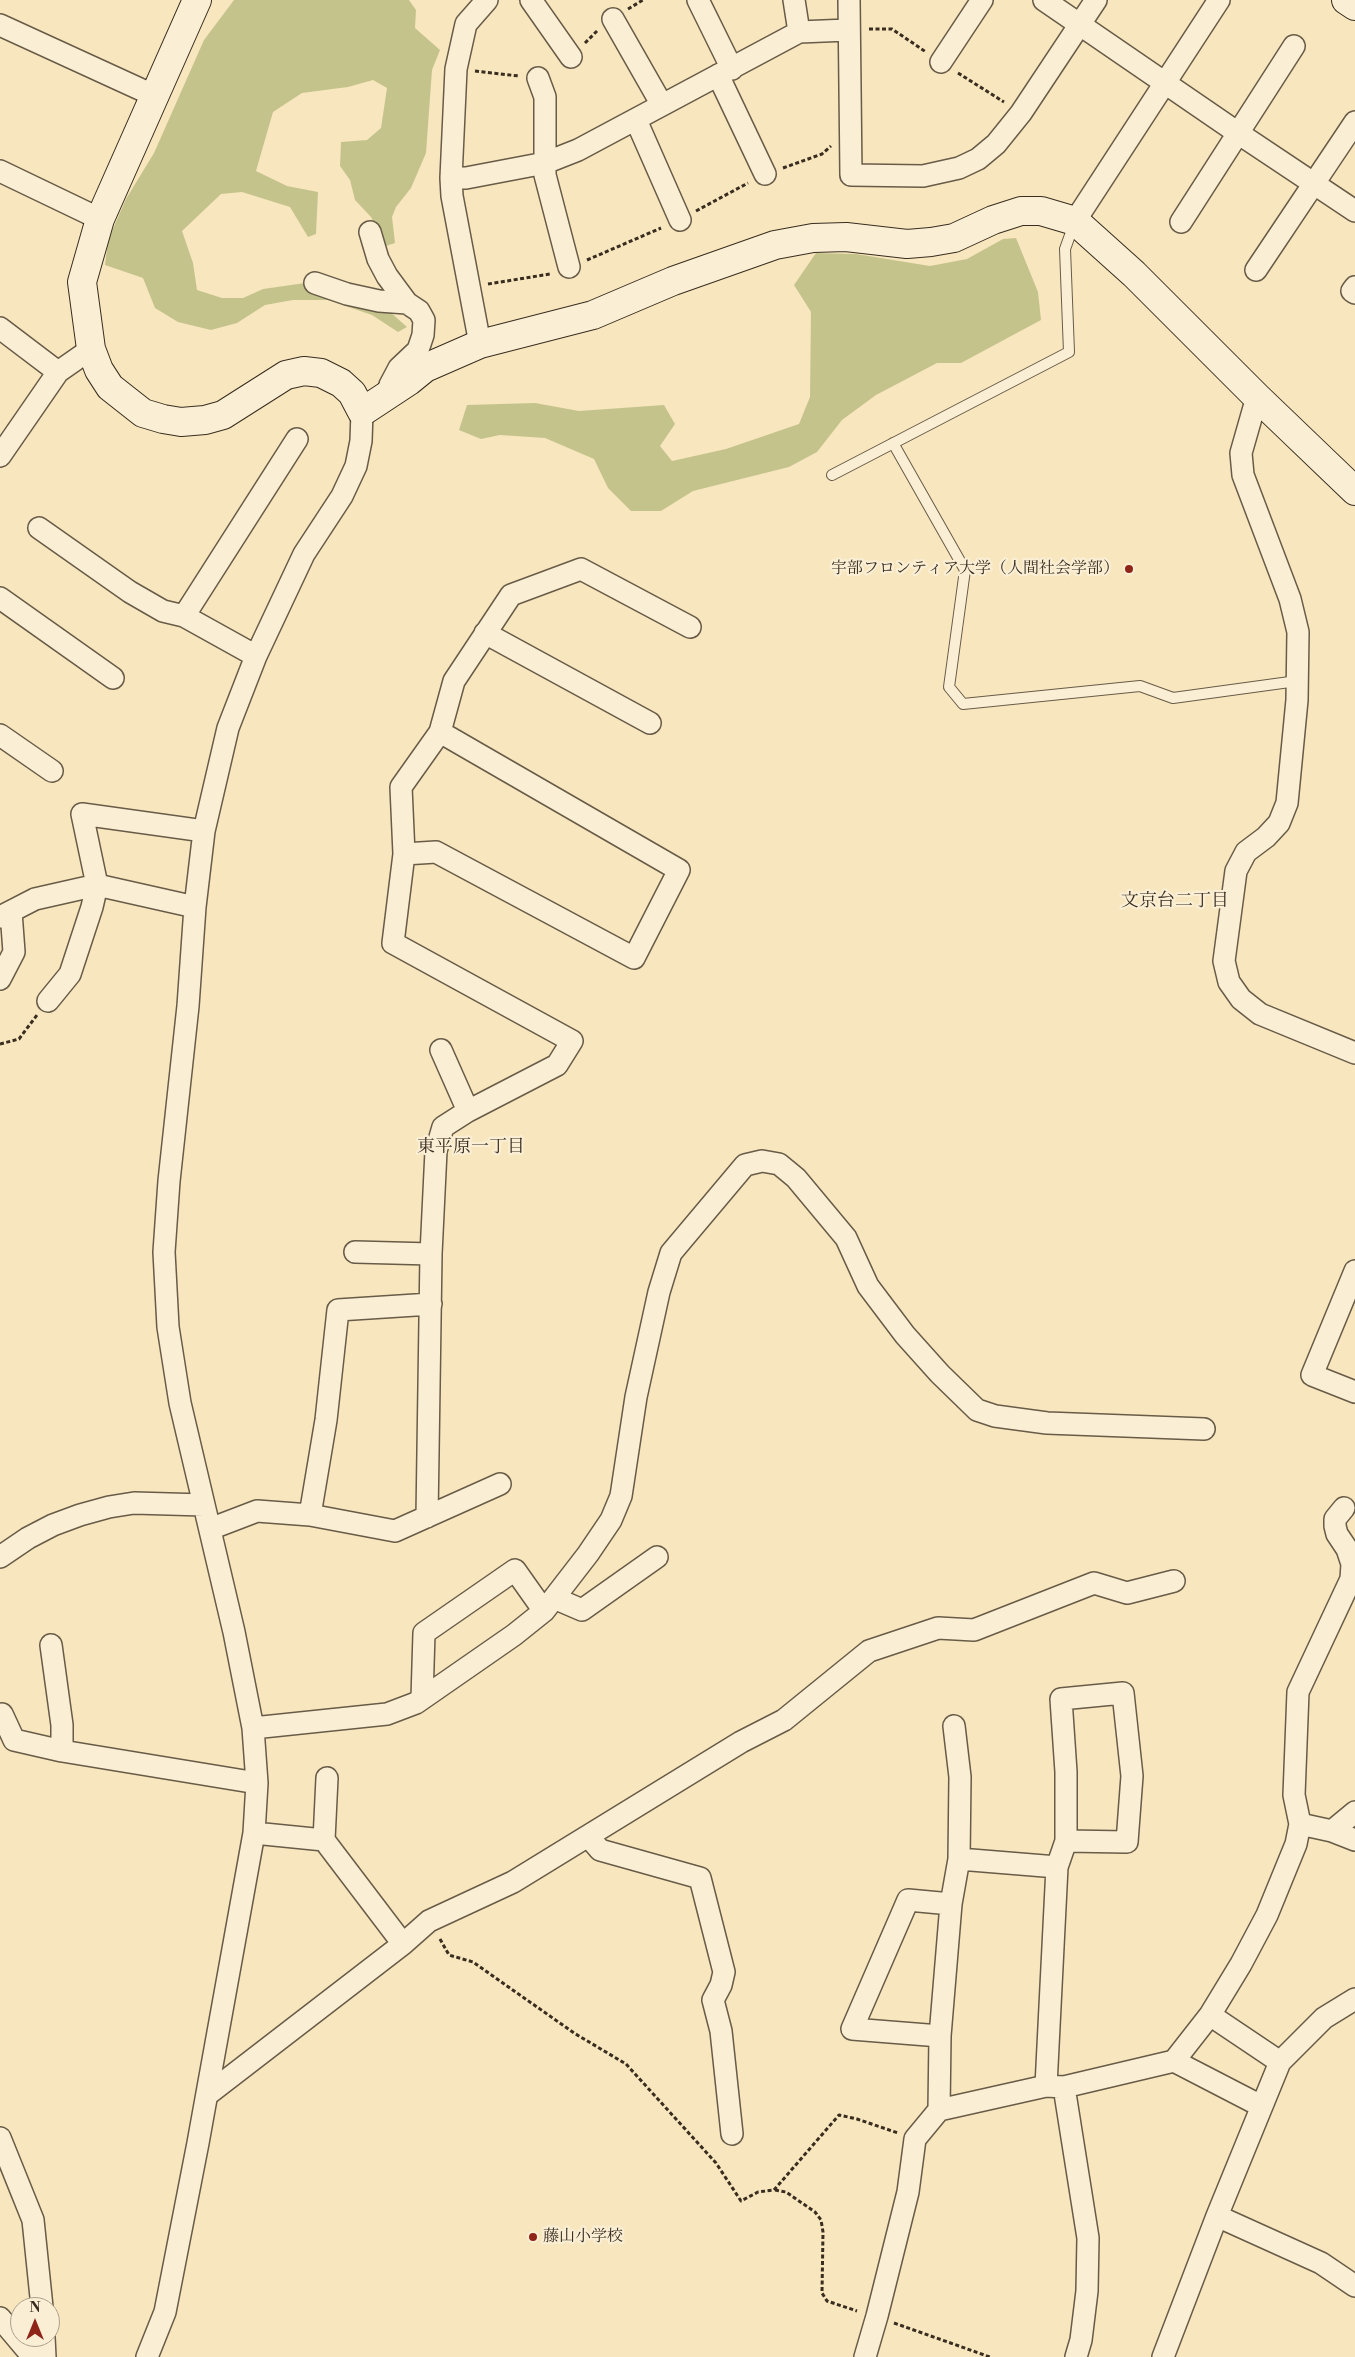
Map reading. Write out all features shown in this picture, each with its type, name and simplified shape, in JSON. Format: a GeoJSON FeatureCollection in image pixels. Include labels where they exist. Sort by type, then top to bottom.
{"type":"FeatureCollection","features":[{"type":"Feature","properties":{"kind":"street"},"geometry":{"type":"LineString","coordinates":[[147,2357],[165,2312],[207,2095],[254,1833],[258,1783],[253,1728],[210,1529],[180,1403],[168,1327],[164,1252],[169,1180],[188,1006],[195,907],[204,831],[228,728],[256,656],[304,554],[342,496],[356,466],[361,441],[362,412],[352,394],[341,383],[321,373],[304,371],[286,375],[224,415],[205,420],[181,422],[163,420],[142,413],[110,387],[91,349],[82,282],[100,219],[197,0]]}},
{"type":"Feature","properties":{"kind":"street"},"geometry":{"type":"LineString","coordinates":[[480,344],[452,196],[451,178],[456,69],[466,24],[487,0]]}},
{"type":"Feature","properties":{"kind":"street"},"geometry":{"type":"LineString","coordinates":[[531,0],[571,57]]}},
{"type":"Feature","properties":{"kind":"street"},"geometry":{"type":"LineString","coordinates":[[698,0],[765,174]]}},
{"type":"Feature","properties":{"kind":"street"},"geometry":{"type":"LineString","coordinates":[[794,0],[799,32]]}},
{"type":"Feature","properties":{"kind":"street"},"geometry":{"type":"LineString","coordinates":[[848,0],[851,175],[923,176],[959,168],[978,159],[996,144],[1022,113],[1096,0]]}},
{"type":"Feature","properties":{"kind":"street"},"geometry":{"type":"LineString","coordinates":[[941,62],[982,0]]}},
{"type":"Feature","properties":{"kind":"street"},"geometry":{"type":"LineString","coordinates":[[1044,0],[1355,211]]}},
{"type":"Feature","properties":{"kind":"street"},"geometry":{"type":"LineString","coordinates":[[1076,221],[1219,0]]}},
{"type":"Feature","properties":{"kind":"street"},"geometry":{"type":"LineString","coordinates":[[1346,0],[1355,6]]}},
{"type":"Feature","properties":{"kind":"street"},"geometry":{"type":"LineString","coordinates":[[613,18],[662,105]]}},
{"type":"Feature","properties":{"kind":"street"},"geometry":{"type":"LineString","coordinates":[[0,24],[155,96]]}},
{"type":"Feature","properties":{"kind":"street"},"geometry":{"type":"LineString","coordinates":[[451,178],[466,178],[545,163],[578,150],[799,32],[848,30]]}},
{"type":"Feature","properties":{"kind":"street"},"geometry":{"type":"LineString","coordinates":[[1181,222],[1294,46]]}},
{"type":"Feature","properties":{"kind":"street"},"geometry":{"type":"LineString","coordinates":[[538,78],[545,96],[544,174],[569,267]]}},
{"type":"Feature","properties":{"kind":"street"},"geometry":{"type":"LineString","coordinates":[[636,120],[680,220]]}},
{"type":"Feature","properties":{"kind":"street"},"geometry":{"type":"LineString","coordinates":[[1256,270],[1355,122]]}},
{"type":"Feature","properties":{"kind":"street"},"geometry":{"type":"LineString","coordinates":[[0,171],[100,219]]}},
{"type":"Feature","properties":{"kind":"street"},"geometry":{"type":"LineString","coordinates":[[362,412],[387,397],[425,368],[480,344],[593,315],[674,281],[775,245],[813,238],[846,237],[906,244],[932,242],[954,238],[993,220],[1021,211],[1042,211],[1076,221],[1134,274],[1355,492]]}},
{"type":"Feature","properties":{"kind":"street"},"geometry":{"type":"LineString","coordinates":[[370,232],[378,260],[407,303],[419,311],[424,320],[423,334],[418,350],[399,368],[390,385],[387,397]]}},
{"type":"Feature","properties":{"kind":"street"},"geometry":{"type":"LineString","coordinates":[[315,283],[347,294],[380,301],[407,303]]}},
{"type":"Feature","properties":{"kind":"street"},"geometry":{"type":"LineString","coordinates":[[1355,287],[1352,291],[1355,293]]}},
{"type":"Feature","properties":{"kind":"street"},"geometry":{"type":"LineString","coordinates":[[0,328],[58,372]]}},
{"type":"Feature","properties":{"kind":"street"},"geometry":{"type":"LineString","coordinates":[[0,456],[58,372],[91,349]]}},
{"type":"Feature","properties":{"kind":"street"},"geometry":{"type":"LineString","coordinates":[[1257,397],[1241,453],[1243,475],[1290,599],[1298,632],[1297,682],[1287,803],[1280,823],[1266,837],[1246,852],[1236,871],[1224,961],[1229,982],[1241,999],[1260,1014],[1355,1053]]}},
{"type":"Feature","properties":{"kind":"street"},"geometry":{"type":"LineString","coordinates":[[184,616],[297,438]]}},
{"type":"Feature","properties":{"kind":"street"},"geometry":{"type":"LineString","coordinates":[[39,528],[130,592],[163,611],[184,616],[256,656]]}},
{"type":"Feature","properties":{"kind":"street"},"geometry":{"type":"LineString","coordinates":[[427,1517],[431,1254],[436,1151],[442,1126],[557,1065],[572,1041],[394,944],[404,854],[401,787],[440,732],[454,682],[510,595],[581,569],[690,627]]}},
{"type":"Feature","properties":{"kind":"street"},"geometry":{"type":"LineString","coordinates":[[0,598],[114,678]]}},
{"type":"Feature","properties":{"kind":"street"},"geometry":{"type":"LineString","coordinates":[[485,633],[650,723]]}},
{"type":"Feature","properties":{"kind":"street"},"geometry":{"type":"LineString","coordinates":[[404,854],[436,852],[634,958],[679,870],[440,732]]}},
{"type":"Feature","properties":{"kind":"street"},"geometry":{"type":"LineString","coordinates":[[0,735],[52,771]]}},
{"type":"Feature","properties":{"kind":"street"},"geometry":{"type":"LineString","coordinates":[[48,1001],[70,974],[92,907],[97,885],[82,814],[204,831]]}},
{"type":"Feature","properties":{"kind":"street"},"geometry":{"type":"LineString","coordinates":[[0,979],[14,952],[6,914],[35,899],[97,885],[195,907]]}},
{"type":"Feature","properties":{"kind":"street"},"geometry":{"type":"LineString","coordinates":[[442,1050],[468,1111]]}},
{"type":"Feature","properties":{"kind":"street"},"geometry":{"type":"LineString","coordinates":[[253,1728],[387,1714],[422,1698],[514,1635],[549,1604],[612,1520],[621,1496],[626,1449],[636,1397],[659,1292],[671,1253],[745,1165],[762,1161],[779,1164],[796,1178],[846,1238],[868,1286],[900,1328],[940,1374],[977,1410],[995,1416],[1047,1423],[1204,1429]]}},
{"type":"Feature","properties":{"kind":"street"},"geometry":{"type":"LineString","coordinates":[[355,1252],[431,1254]]}},
{"type":"Feature","properties":{"kind":"street"},"geometry":{"type":"LineString","coordinates":[[1355,1271],[1312,1375],[1355,1392]]}},
{"type":"Feature","properties":{"kind":"street"},"geometry":{"type":"LineString","coordinates":[[310,1515],[326,1420],[338,1310],[431,1304]]}},
{"type":"Feature","properties":{"kind":"street"},"geometry":{"type":"LineString","coordinates":[[210,1529],[258,1511],[310,1515],[395,1531],[500,1484]]}},
{"type":"Feature","properties":{"kind":"street"},"geometry":{"type":"LineString","coordinates":[[0,1557],[28,1538],[53,1526],[80,1515],[108,1507],[134,1503],[204,1505]]}},
{"type":"Feature","properties":{"kind":"street"},"geometry":{"type":"LineString","coordinates":[[939,2110],[1174,2061],[1210,2015],[1241,1964],[1267,1915],[1296,1844],[1300,1824],[1294,1795],[1298,1692],[1351,1580],[1352,1564],[1347,1550],[1336,1534],[1335,1526],[1335,1519],[1344,1508]]}},
{"type":"Feature","properties":{"kind":"street"},"geometry":{"type":"LineString","coordinates":[[422,1698],[424,1633],[516,1570],[549,1604],[582,1610],[657,1557]]}},
{"type":"Feature","properties":{"kind":"street"},"geometry":{"type":"LineString","coordinates":[[207,2095],[403,1944],[429,1921],[513,1882],[741,1742],[784,1720],[869,1651],[938,1628],[974,1630],[1094,1583],[1127,1593],[1174,1581]]}},
{"type":"Feature","properties":{"kind":"street"},"geometry":{"type":"LineString","coordinates":[[51,1645],[62,1725],[62,1751]]}},
{"type":"Feature","properties":{"kind":"street"},"geometry":{"type":"LineString","coordinates":[[1066,1841],[1127,1842],[1132,1776],[1123,1693],[1061,1699],[1066,1772],[1066,1841],[1057,1867],[1055,2087],[1088,2252],[1087,2291],[1081,2340],[1076,2357]]}},
{"type":"Feature","properties":{"kind":"street"},"geometry":{"type":"LineString","coordinates":[[2,1714],[14,1740],[62,1751],[258,1783]]}},
{"type":"Feature","properties":{"kind":"street"},"geometry":{"type":"LineString","coordinates":[[865,2357],[908,2192],[915,2139],[939,2110],[940,2036],[951,1904],[959,1859],[960,1777],[954,1726]]}},
{"type":"Feature","properties":{"kind":"street"},"geometry":{"type":"LineString","coordinates":[[327,1778],[324,1840],[403,1944]]}},
{"type":"Feature","properties":{"kind":"street"},"geometry":{"type":"LineString","coordinates":[[1332,1831],[1355,1812]]}},
{"type":"Feature","properties":{"kind":"street"},"geometry":{"type":"LineString","coordinates":[[1300,1824],[1332,1831],[1355,1840]]}},
{"type":"Feature","properties":{"kind":"street"},"geometry":{"type":"LineString","coordinates":[[254,1833],[324,1840]]}},
{"type":"Feature","properties":{"kind":"street"},"geometry":{"type":"LineString","coordinates":[[588,1836],[600,1850],[700,1878],[724,1972],[721,1985],[714,2000],[721,2031],[732,2134]]}},
{"type":"Feature","properties":{"kind":"street"},"geometry":{"type":"LineString","coordinates":[[959,1859],[1057,1867]]}},
{"type":"Feature","properties":{"kind":"street"},"geometry":{"type":"LineString","coordinates":[[940,2036],[852,2029],[908,1900],[951,1904]]}},
{"type":"Feature","properties":{"kind":"street"},"geometry":{"type":"LineString","coordinates":[[1163,2357],[1217,2216],[1280,2062],[1324,2018],[1355,1999]]}},
{"type":"Feature","properties":{"kind":"street"},"geometry":{"type":"LineString","coordinates":[[1210,2015],[1280,2062]]}},
{"type":"Feature","properties":{"kind":"street"},"geometry":{"type":"LineString","coordinates":[[1174,2061],[1261,2106]]}},
{"type":"Feature","properties":{"kind":"street"},"geometry":{"type":"LineString","coordinates":[[0,2138],[33,2220],[41,2297]]}},
{"type":"Feature","properties":{"kind":"street"},"geometry":{"type":"LineString","coordinates":[[1217,2216],[1321,2263],[1355,2286]]}},
{"type":"Feature","properties":{"kind":"street"},"geometry":{"type":"LineString","coordinates":[[0,2318],[33,2357]]}},
{"type":"Feature","properties":{"kind":"lane"},"geometry":{"type":"LineString","coordinates":[[832,475],[1069,352],[1065,249],[1076,221]]}},
{"type":"Feature","properties":{"kind":"lane"},"geometry":{"type":"LineString","coordinates":[[893,443],[965,570],[949,687],[963,704],[1140,686],[1173,698],[1297,682]]}},
{"type":"Feature","properties":{"kind":"path"},"geometry":{"type":"LineString","coordinates":[[0,1044],[19,1039],[48,1001]]}},
{"type":"Feature","properties":{"kind":"path"},"geometry":{"type":"LineString","coordinates":[[429,1921],[449,1955],[473,1962],[574,2033],[626,2064],[716,2163],[741,2201],[758,2192],[774,2190],[839,2115],[857,2119],[915,2139]]}},
{"type":"Feature","properties":{"kind":"shaded area"},"geometry":{"type":"Polygon","coordinates":[[[234,0],[409,0],[416,10],[415,28],[440,50],[432,70],[426,153],[411,188],[396,207],[392,217],[395,243],[386,246],[371,217],[355,200],[350,180],[340,166],[341,142],[367,140],[381,128],[387,88],[373,80],[348,87],[302,93],[273,112],[256,171],[287,186],[318,192],[316,234],[308,237],[290,207],[242,192],[221,194],[182,231],[193,263],[197,290],[222,298],[243,298],[263,289],[305,283],[333,294],[389,311],[407,327],[398,332],[372,315],[328,300],[293,300],[265,305],[237,323],[211,330],[178,322],[155,308],[143,278],[105,265],[108,240],[126,199],[154,153],[204,40],[234,0]]]}},
{"type":"Feature","properties":{"kind":"shaded area"},"geometry":{"type":"Polygon","coordinates":[[[1016,238],[1038,292],[1041,320],[961,363],[937,363],[876,395],[842,420],[817,452],[789,467],[693,491],[661,511],[631,511],[608,488],[594,459],[545,438],[500,435],[481,439],[459,430],[467,405],[535,403],[579,411],[664,405],[675,424],[660,446],[672,461],[726,449],[799,424],[810,397],[811,312],[794,285],[816,253],[856,254],[930,266],[967,259],[1003,239],[1016,238]]]}},
{"type":"Feature","properties":{"kind":"place","name":"宇部フロンティア大学（人間社会学部）"},"geometry":{"type":"Point","coordinates":[1129,569]}},
{"type":"Feature","properties":{"kind":"place","name":"藤山小学校"},"geometry":{"type":"Point","coordinates":[533,2237]}},
{"type":"Feature","properties":{"kind":"district","name":"文京台二丁目"},"geometry":{"type":"Point","coordinates":[1175,902]}},
{"type":"Feature","properties":{"kind":"district","name":"東平原一丁目"},"geometry":{"type":"Point","coordinates":[471,1148]}}]}
